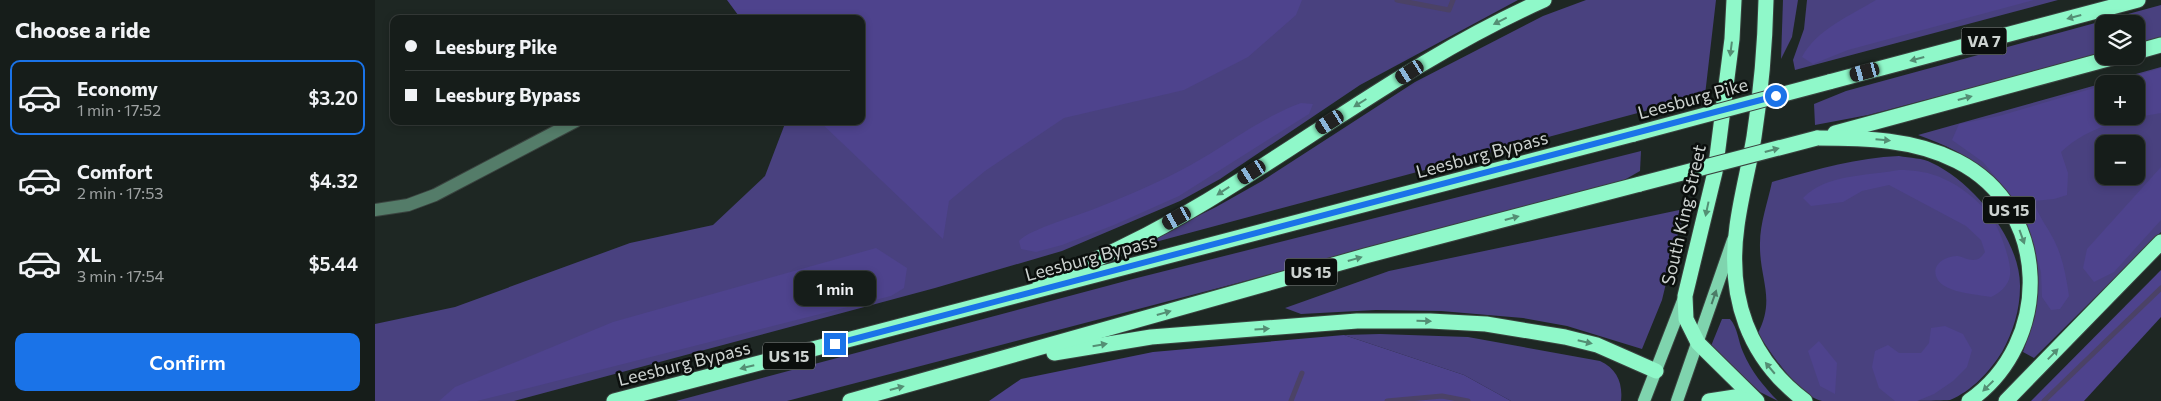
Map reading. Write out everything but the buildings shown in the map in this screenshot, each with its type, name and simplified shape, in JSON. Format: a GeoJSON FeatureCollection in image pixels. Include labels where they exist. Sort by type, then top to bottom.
{"type":"FeatureCollection","features":[{"type":"Feature","properties":{"kind":"highway"},"geometry":{"type":"LineString","coordinates":[[964,311],[1097,259],[1148,234],[1206,202],[1461,41],[1544,0]]}},
{"type":"Feature","properties":{"kind":"highway","name":"South King Street"},"geometry":{"type":"LineString","coordinates":[[1685,296],[1715,172],[1733,39],[1734,0]]}},
{"type":"Feature","properties":{"kind":"highway","name":"Leesburg Pike"},"geometry":{"type":"LineString","coordinates":[[1634,134],[2138,0]]}},
{"type":"Feature","properties":{"kind":"highway"},"geometry":{"type":"LineString","coordinates":[[1765,3],[1761,80],[1754,136],[1736,228],[1736,283],[1747,331],[1769,368],[1789,389],[1805,401]]}},
{"type":"Feature","properties":{"kind":"highway"},"geometry":{"type":"LineString","coordinates":[[2145,49],[2161,45]]}},
{"type":"Feature","properties":{"kind":"highway"},"geometry":{"type":"LineString","coordinates":[[1817,138],[2095,63]]}},
{"type":"Feature","properties":{"kind":"highway","name":"Leesburg Bypass"},"geometry":{"type":"LineString","coordinates":[[614,401],[964,311],[1634,134]]}},
{"type":"Feature","properties":{"kind":"highway","name":"US 15"},"geometry":{"type":"LineString","coordinates":[[850,401],[1365,256],[1817,138],[1903,142],[1929,150],[1957,161],[1973,171],[1987,182],[2012,214],[2028,253],[2031,276],[2031,298],[2024,330],[2013,355],[1997,377],[1985,390],[1969,401]]}},
{"type":"Feature","properties":{"kind":"highway"},"geometry":{"type":"LineString","coordinates":[[2006,401],[2161,242]]}},
{"type":"Feature","properties":{"kind":"highway"},"geometry":{"type":"LineString","coordinates":[[1685,296],[1686,319],[1698,343],[1757,401]]}},
{"type":"Feature","properties":{"kind":"highway"},"geometry":{"type":"LineString","coordinates":[[983,365],[1151,337],[1357,321],[1430,321],[1486,324],[1573,339],[1597,345],[1656,371]]}},
{"type":"Feature","properties":{"kind":"highway"},"geometry":{"type":"LineString","coordinates":[[1709,401],[1735,397],[1750,401]]}},
{"type":"Feature","properties":{"kind":"main road"},"geometry":{"type":"LineString","coordinates":[[1677,401],[1736,228]]}},
{"type":"Feature","properties":{"kind":"main road","name":"South King Street"},"geometry":{"type":"LineString","coordinates":[[1644,401],[1685,296]]}},
{"type":"Feature","properties":{"kind":"street"},"geometry":{"type":"LineString","coordinates":[[375,210],[408,205],[435,195],[568,125]]}},
{"type":"Feature","properties":{"kind":"shaded area"},"geometry":{"type":"Polygon","coordinates":[[[727,0],[1302,0],[1296,15],[1248,57],[1184,90],[1064,118],[985,171],[949,201],[943,239],[823,125],[865,125],[865,15],[738,15],[727,0]]]}},
{"type":"Feature","properties":{"kind":"shaded area"},"geometry":{"type":"Polygon","coordinates":[[[850,0],[1518,0],[1360,85],[1220,179],[1180,201],[1062,251],[935,288],[514,401],[375,401],[375,324],[455,307],[630,243],[713,225],[765,176],[784,125],[865,125],[865,15],[859,15],[850,0]]]}},
{"type":"Feature","properties":{"kind":"shaded area"},"geometry":{"type":"Polygon","coordinates":[[[1586,0],[1716,0],[1705,95],[1133,248],[1216,207],[1262,181],[1415,82],[1543,16],[1586,0]]]}},
{"type":"Feature","properties":{"kind":"shaded area"},"geometry":{"type":"Polygon","coordinates":[[[1783,0],[1798,0],[1792,37],[1781,59],[1783,0]]]}},
{"type":"Feature","properties":{"kind":"shaded area"},"geometry":{"type":"Polygon","coordinates":[[[1807,0],[2058,0],[1795,70],[1793,60],[1804,29],[1807,0]]]}},
{"type":"Feature","properties":{"kind":"shaded area"},"geometry":{"type":"Polygon","coordinates":[[[1876,0],[2034,0],[1848,50],[1813,64],[1802,57],[1808,47],[1825,31],[1876,0]]]}},
{"type":"Feature","properties":{"kind":"shaded area"},"geometry":{"type":"Polygon","coordinates":[[[2161,5],[2161,37],[2145,41],[2145,15],[2124,15],[2161,5]]]}},
{"type":"Feature","properties":{"kind":"shaded area"},"geometry":{"type":"Polygon","coordinates":[[[2095,23],[2095,55],[1868,115],[1815,125],[1814,104],[1846,91],[2095,23]]]}},
{"type":"Feature","properties":{"kind":"shaded area"},"geometry":{"type":"Polygon","coordinates":[[[2161,67],[2161,232],[2034,358],[2023,352],[2037,296],[2037,268],[2029,240],[1988,174],[1973,161],[1937,142],[1918,135],[2095,85],[2095,125],[2145,125],[2145,75],[2132,75],[2161,67]]]}},
{"type":"Feature","properties":{"kind":"shaded area"},"geometry":{"type":"Polygon","coordinates":[[[2161,68],[2161,113],[2145,116],[2145,75],[2138,75],[2161,68]]]}},
{"type":"Feature","properties":{"kind":"shaded area"},"geometry":{"type":"Polygon","coordinates":[[[2095,88],[2095,125],[2108,125],[2084,136],[2061,152],[2068,173],[2067,195],[2054,199],[2034,201],[2057,247],[2064,267],[2069,296],[2060,309],[2051,310],[2042,297],[2041,272],[2023,210],[1983,162],[1952,140],[1959,124],[1999,116],[2095,88]]]}},
{"type":"Feature","properties":{"kind":"shaded area"},"geometry":{"type":"Polygon","coordinates":[[[1301,103],[1313,104],[1309,114],[1179,196],[1114,225],[1062,245],[1036,252],[1021,249],[1019,241],[1025,236],[1167,177],[1203,158],[1271,116],[1301,103]]]}},
{"type":"Feature","properties":{"kind":"shaded area"},"geometry":{"type":"Polygon","coordinates":[[[1641,151],[1640,171],[1619,183],[787,401],[676,401],[1133,279],[1641,151]]]}},
{"type":"Feature","properties":{"kind":"shaded area"},"geometry":{"type":"Polygon","coordinates":[[[1899,156],[1925,160],[1948,172],[1978,198],[1992,214],[2012,250],[2018,269],[2020,296],[2013,329],[2002,352],[1980,380],[1950,400],[1822,401],[1813,398],[1786,372],[1758,333],[1766,309],[1760,256],[1760,235],[1772,182],[1851,162],[1899,156]]]}},
{"type":"Feature","properties":{"kind":"shaded area"},"geometry":{"type":"Polygon","coordinates":[[[2161,167],[2161,220],[2114,272],[2094,282],[2083,268],[2087,249],[2161,167]]]}},
{"type":"Feature","properties":{"kind":"shaded area"},"geometry":{"type":"Polygon","coordinates":[[[1899,170],[1928,173],[1957,185],[1989,214],[2004,243],[2009,261],[2010,275],[2008,282],[2001,291],[1991,297],[1960,292],[1939,282],[1935,271],[1941,261],[1954,256],[1971,260],[1979,259],[1985,252],[1981,240],[1966,226],[1889,185],[1862,191],[1843,202],[1811,206],[1803,198],[1812,190],[1835,180],[1899,170]]]}},
{"type":"Feature","properties":{"kind":"shaded area"},"geometry":{"type":"Polygon","coordinates":[[[1684,209],[1662,300],[1642,349],[1567,326],[1523,318],[1441,311],[1376,310],[1301,314],[1285,308],[1389,271],[1684,209]]]}},
{"type":"Feature","properties":{"kind":"shaded area"},"geometry":{"type":"Polygon","coordinates":[[[876,248],[907,268],[904,288],[891,296],[477,401],[439,401],[455,387],[613,322],[876,248]]]}},
{"type":"Feature","properties":{"kind":"shaded area"},"geometry":{"type":"Polygon","coordinates":[[[2161,270],[2161,317],[2084,401],[2031,401],[2161,270]]]}},
{"type":"Feature","properties":{"kind":"shaded area"},"geometry":{"type":"Polygon","coordinates":[[[1722,319],[1730,319],[1733,323],[1750,366],[1778,401],[1760,392],[1711,346],[1722,319]]]}},
{"type":"Feature","properties":{"kind":"shaded area"},"geometry":{"type":"Polygon","coordinates":[[[1945,326],[1963,334],[1972,350],[1967,367],[1953,381],[1934,394],[1917,401],[1895,401],[1879,388],[1872,367],[1875,351],[1888,345],[1899,353],[1921,353],[1929,343],[1931,328],[1945,326]]]}},
{"type":"Feature","properties":{"kind":"shaded area"},"geometry":{"type":"Polygon","coordinates":[[[1380,334],[1468,337],[1600,361],[1611,368],[1618,377],[1621,388],[1621,401],[1511,401],[1464,375],[1344,335],[1380,334]]]}},
{"type":"Feature","properties":{"kind":"shaded area"},"geometry":{"type":"Polygon","coordinates":[[[1344,335],[1464,375],[1511,401],[989,401],[1021,379],[1153,352],[1344,335]]]}},
{"type":"Feature","properties":{"kind":"shaded area"},"geometry":{"type":"Polygon","coordinates":[[[1819,341],[1837,363],[1835,394],[1820,386],[1808,351],[1819,341]]]}},
{"type":"Feature","properties":{"kind":"waterway"},"geometry":{"type":"LineString","coordinates":[[1397,0],[1449,10],[1453,0]]}},
{"type":"Feature","properties":{"kind":"waterway"},"geometry":{"type":"LineString","coordinates":[[2044,401],[2161,288]]}},
{"type":"Feature","properties":{"kind":"waterway"},"geometry":{"type":"LineString","coordinates":[[1291,401],[1302,373]]}},
{"type":"Feature","properties":{"kind":"waterway"},"geometry":{"type":"LineString","coordinates":[[1387,401],[1442,396],[1468,401]]}},
{"type":"Feature","properties":{"kind":"route"},"geometry":{"type":"LineString","coordinates":[[835,344],[1776,96]]}}]}
